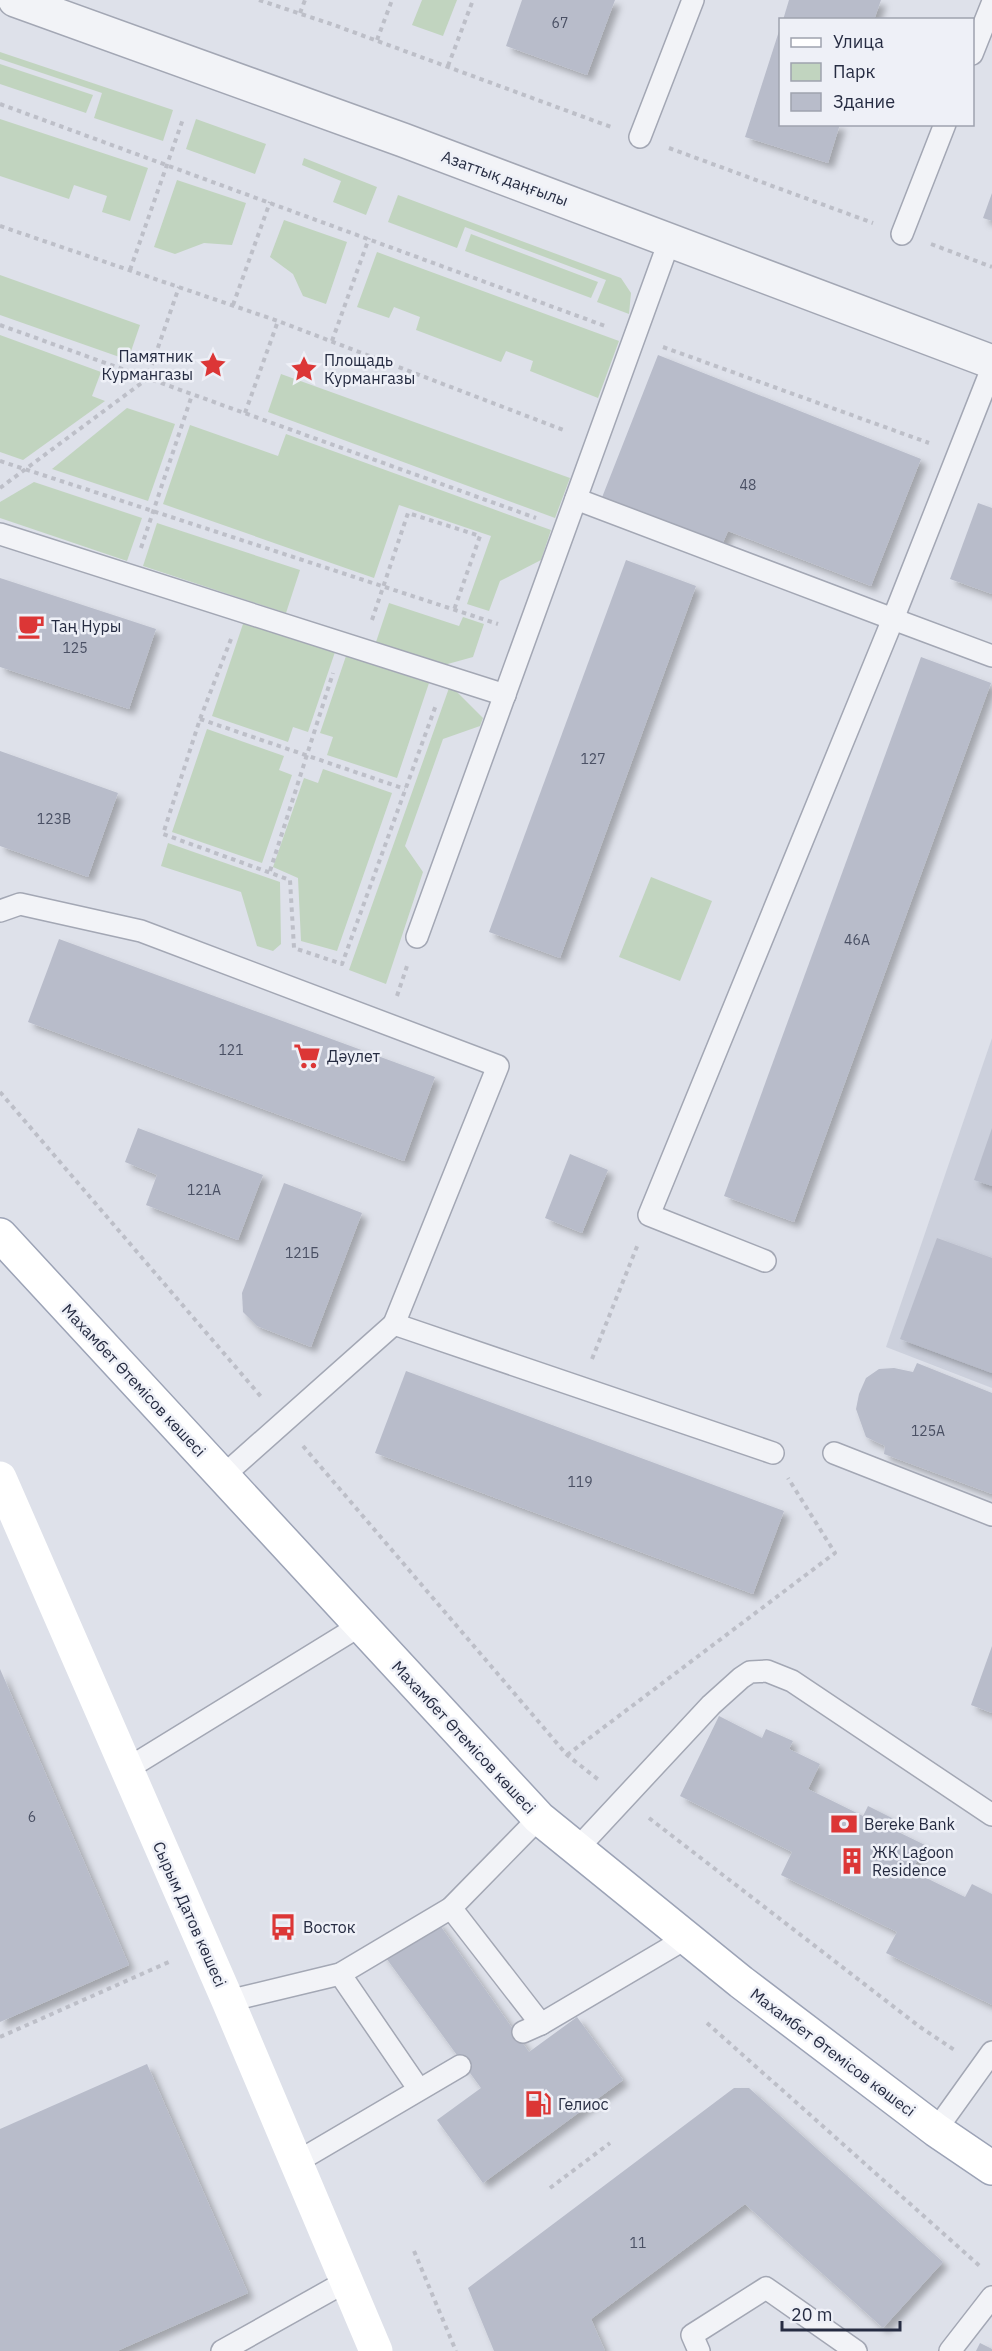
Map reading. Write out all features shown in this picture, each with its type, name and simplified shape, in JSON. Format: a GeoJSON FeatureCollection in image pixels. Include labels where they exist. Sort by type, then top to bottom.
{"type":"FeatureCollection","features":[{"type":"Feature","properties":{"kind":"main road","name":"Махамбет Өтемісов көшесі"},"geometry":{"type":"LineString","coordinates":[[0,1235],[539,1818],[685,1939],[936,2130],[992,2168]]}},
{"type":"Feature","properties":{"kind":"main road","name":"Сырым Датов көшесі"},"geometry":{"type":"LineString","coordinates":[[0,1478],[228,2001],[376,2351]]}},
{"type":"Feature","properties":{"kind":"street","name":"Азаттық даңғылы"},"geometry":{"type":"LineString","coordinates":[[15,0],[670,240],[992,362]]}},
{"type":"Feature","properties":{"kind":"lane"},"geometry":{"type":"LineString","coordinates":[[640,138],[693,0]]}},
{"type":"Feature","properties":{"kind":"lane"},"geometry":{"type":"LineString","coordinates":[[974,49],[992,4]]}},
{"type":"Feature","properties":{"kind":"lane"},"geometry":{"type":"LineString","coordinates":[[902,234],[944,126]]}},
{"type":"Feature","properties":{"kind":"lane"},"geometry":{"type":"LineString","coordinates":[[417,937],[528,634],[633,336],[670,240]]}},
{"type":"Feature","properties":{"kind":"lane"},"geometry":{"type":"LineString","coordinates":[[765,1261],[649,1215],[893,619],[992,368]]}},
{"type":"Feature","properties":{"kind":"lane"},"geometry":{"type":"LineString","coordinates":[[576,499],[992,656]]}},
{"type":"Feature","properties":{"kind":"lane"},"geometry":{"type":"LineString","coordinates":[[0,534],[130,578],[505,695]]}},
{"type":"Feature","properties":{"kind":"lane"},"geometry":{"type":"LineString","coordinates":[[0,910],[20,904],[141,931],[498,1066],[394,1324],[223,1476]]}},
{"type":"Feature","properties":{"kind":"lane"},"geometry":{"type":"LineString","coordinates":[[394,1324],[773,1454]]}},
{"type":"Feature","properties":{"kind":"lane"},"geometry":{"type":"LineString","coordinates":[[834,1453],[992,1515]]}},
{"type":"Feature","properties":{"kind":"lane"},"geometry":{"type":"LineString","coordinates":[[127,1769],[361,1625]]}},
{"type":"Feature","properties":{"kind":"lane"},"geometry":{"type":"LineString","coordinates":[[577,1849],[711,1705],[750,1672],[767,1671],[792,1682],[992,1815]]}},
{"type":"Feature","properties":{"kind":"lane"},"geometry":{"type":"LineString","coordinates":[[228,2001],[340,1974],[451,1908],[539,1818]]}},
{"type":"Feature","properties":{"kind":"lane"},"geometry":{"type":"LineString","coordinates":[[451,1908],[532,2028],[685,1939]]}},
{"type":"Feature","properties":{"kind":"lane"},"geometry":{"type":"LineString","coordinates":[[340,1974],[418,2088]]}},
{"type":"Feature","properties":{"kind":"lane"},"geometry":{"type":"LineString","coordinates":[[936,2130],[987,2060]]}},
{"type":"Feature","properties":{"kind":"lane"},"geometry":{"type":"LineString","coordinates":[[295,2163],[418,2088],[460,2066]]}},
{"type":"Feature","properties":{"kind":"lane"},"geometry":{"type":"LineString","coordinates":[[222,2351],[345,2282]]}},
{"type":"Feature","properties":{"kind":"lane"},"geometry":{"type":"LineString","coordinates":[[699,2351],[692,2335],[766,2288],[856,2351]]}},
{"type":"Feature","properties":{"kind":"lane"},"geometry":{"type":"LineString","coordinates":[[950,2351],[992,2297]]}},
{"type":"Feature","properties":{"kind":"path"},"geometry":{"type":"LineString","coordinates":[[300,13],[305,0]]}},
{"type":"Feature","properties":{"kind":"path"},"geometry":{"type":"LineString","coordinates":[[377,40],[392,0]]}},
{"type":"Feature","properties":{"kind":"path"},"geometry":{"type":"LineString","coordinates":[[448,66],[473,0]]}},
{"type":"Feature","properties":{"kind":"path"},"geometry":{"type":"LineString","coordinates":[[0,104],[958,454]]}},
{"type":"Feature","properties":{"kind":"path"},"geometry":{"type":"LineString","coordinates":[[130,270],[183,119]]}},
{"type":"Feature","properties":{"kind":"path"},"geometry":{"type":"LineString","coordinates":[[233,305],[270,201]]}},
{"type":"Feature","properties":{"kind":"path"},"geometry":{"type":"LineString","coordinates":[[0,226],[278,321],[595,442]]}},
{"type":"Feature","properties":{"kind":"path"},"geometry":{"type":"LineString","coordinates":[[332,341],[369,238]]}},
{"type":"Feature","properties":{"kind":"path"},"geometry":{"type":"LineString","coordinates":[[0,488],[28,470],[147,379],[179,287]]}},
{"type":"Feature","properties":{"kind":"path"},"geometry":{"type":"LineString","coordinates":[[244,413],[278,321]]}},
{"type":"Feature","properties":{"kind":"path"},"geometry":{"type":"LineString","coordinates":[[0,325],[566,528]]}},
{"type":"Feature","properties":{"kind":"path"},"geometry":{"type":"LineString","coordinates":[[130,578],[192,395]]}},
{"type":"Feature","properties":{"kind":"path"},"geometry":{"type":"LineString","coordinates":[[0,461],[528,634]]}},
{"type":"Feature","properties":{"kind":"path"},"geometry":{"type":"LineString","coordinates":[[270,872],[306,756],[352,647],[383,588],[408,513],[480,536],[454,610]]}},
{"type":"Feature","properties":{"kind":"path"},"geometry":{"type":"LineString","coordinates":[[241,613],[200,719],[163,834],[290,880],[294,948],[342,964],[446,677]]}},
{"type":"Feature","properties":{"kind":"path"},"geometry":{"type":"LineString","coordinates":[[200,719],[405,789]]}},
{"type":"Feature","properties":{"kind":"path"},"geometry":{"type":"LineString","coordinates":[[387,1024],[417,937]]}},
{"type":"Feature","properties":{"kind":"path"},"geometry":{"type":"LineString","coordinates":[[0,1092],[567,1755],[920,2027],[987,2060]]}},
{"type":"Feature","properties":{"kind":"path"},"geometry":{"type":"LineString","coordinates":[[580,1388],[649,1215]]}},
{"type":"Feature","properties":{"kind":"path"},"geometry":{"type":"LineString","coordinates":[[567,1755],[836,1553],[773,1454]]}},
{"type":"Feature","properties":{"kind":"path"},"geometry":{"type":"LineString","coordinates":[[0,2037],[204,1946]]}},
{"type":"Feature","properties":{"kind":"path"},"geometry":{"type":"LineString","coordinates":[[707,2023],[983,2269]]}},
{"type":"Feature","properties":{"kind":"path"},"geometry":{"type":"LineString","coordinates":[[550,2188],[610,2144]]}},
{"type":"Feature","properties":{"kind":"path"},"geometry":{"type":"LineString","coordinates":[[414,2251],[456,2351]]}},
{"type":"Feature","properties":{"kind":"shaded area"},"geometry":{"type":"Polygon","coordinates":[[[992,1038],[992,1388],[886,1347],[992,1038]]]}},
{"type":"Feature","properties":{"kind":"green space"},"geometry":{"type":"Polygon","coordinates":[[[422,0],[457,0],[443,36],[412,25],[422,0]]]}},
{"type":"Feature","properties":{"kind":"green space"},"geometry":{"type":"Polygon","coordinates":[[[0,52],[173,110],[163,141],[94,118],[102,93],[0,59],[0,52]]]}},
{"type":"Feature","properties":{"kind":"green space"},"geometry":{"type":"Polygon","coordinates":[[[0,64],[93,95],[86,113],[0,84],[0,64]]]}},
{"type":"Feature","properties":{"kind":"green space"},"geometry":{"type":"Polygon","coordinates":[[[0,119],[148,168],[130,221],[102,212],[107,196],[74,185],[69,199],[0,176],[0,119]]]}},
{"type":"Feature","properties":{"kind":"green space"},"geometry":{"type":"Polygon","coordinates":[[[196,119],[266,144],[255,174],[186,149],[196,119]]]}},
{"type":"Feature","properties":{"kind":"green space"},"geometry":{"type":"Polygon","coordinates":[[[304,158],[377,187],[366,215],[333,202],[341,181],[302,165],[304,158]]]}},
{"type":"Feature","properties":{"kind":"green space"},"geometry":{"type":"Polygon","coordinates":[[[177,180],[246,203],[232,245],[204,243],[175,254],[154,247],[177,180]]]}},
{"type":"Feature","properties":{"kind":"green space"},"geometry":{"type":"Polygon","coordinates":[[[398,195],[621,278],[631,293],[629,314],[597,302],[606,280],[465,227],[457,248],[388,222],[398,195]]]}},
{"type":"Feature","properties":{"kind":"green space"},"geometry":{"type":"Polygon","coordinates":[[[284,220],[347,242],[326,304],[303,296],[293,274],[270,257],[284,220]]]}},
{"type":"Feature","properties":{"kind":"green space"},"geometry":{"type":"Polygon","coordinates":[[[471,234],[598,282],[591,298],[465,251],[471,234]]]}},
{"type":"Feature","properties":{"kind":"green space"},"geometry":{"type":"Polygon","coordinates":[[[377,252],[619,341],[598,398],[530,371],[533,361],[506,351],[501,362],[416,330],[420,317],[394,307],[389,318],[357,307],[377,252]]]}},
{"type":"Feature","properties":{"kind":"green space"},"geometry":{"type":"Polygon","coordinates":[[[0,275],[140,325],[128,360],[0,315],[0,275]]]}},
{"type":"Feature","properties":{"kind":"green space"},"geometry":{"type":"Polygon","coordinates":[[[0,335],[101,372],[92,396],[105,401],[23,460],[0,452],[0,335]]]}},
{"type":"Feature","properties":{"kind":"green space"},"geometry":{"type":"Polygon","coordinates":[[[281,374],[570,478],[555,518],[268,412],[281,374]]]}},
{"type":"Feature","properties":{"kind":"green space"},"geometry":{"type":"Polygon","coordinates":[[[127,408],[175,424],[148,501],[52,469],[127,408]]]}},
{"type":"Feature","properties":{"kind":"green space"},"geometry":{"type":"Polygon","coordinates":[[[190,425],[278,456],[286,434],[551,530],[541,560],[500,581],[489,611],[467,604],[491,536],[399,505],[374,578],[163,504],[190,425]]]}},
{"type":"Feature","properties":{"kind":"green space"},"geometry":{"type":"Polygon","coordinates":[[[34,482],[142,518],[127,561],[0,518],[0,502],[34,482]]]}},
{"type":"Feature","properties":{"kind":"green space"},"geometry":{"type":"Polygon","coordinates":[[[157,523],[300,570],[286,613],[143,566],[157,523]]]}},
{"type":"Feature","properties":{"kind":"green space"},"geometry":{"type":"Polygon","coordinates":[[[389,603],[459,626],[463,617],[484,624],[473,657],[444,665],[376,642],[389,603]]]}},
{"type":"Feature","properties":{"kind":"green space"},"geometry":{"type":"Polygon","coordinates":[[[244,621],[335,652],[308,732],[293,727],[288,742],[212,716],[244,621]]]}},
{"type":"Feature","properties":{"kind":"green space"},"geometry":{"type":"Polygon","coordinates":[[[346,656],[429,683],[397,778],[327,755],[333,737],[320,733],[346,656]]]}},
{"type":"Feature","properties":{"kind":"green space"},"geometry":{"type":"Polygon","coordinates":[[[449,688],[456,691],[483,718],[480,726],[443,739],[405,846],[423,872],[386,984],[349,970],[449,688]]]}},
{"type":"Feature","properties":{"kind":"green space"},"geometry":{"type":"Polygon","coordinates":[[[207,729],[284,756],[279,770],[292,775],[262,863],[172,832],[207,729]]]}},
{"type":"Feature","properties":{"kind":"green space"},"geometry":{"type":"Polygon","coordinates":[[[323,769],[392,793],[337,951],[301,941],[298,878],[273,867],[304,778],[318,783],[323,769]]]}},
{"type":"Feature","properties":{"kind":"green space"},"geometry":{"type":"Polygon","coordinates":[[[168,843],[280,882],[281,944],[273,951],[257,946],[241,892],[161,866],[168,843]]]}},
{"type":"Feature","properties":{"kind":"green space"},"geometry":{"type":"Polygon","coordinates":[[[651,877],[712,901],[680,981],[619,957],[651,877]]]}},
{"type":"Feature","properties":{"kind":"building"},"geometry":{"type":"Polygon","coordinates":[[[522,0],[615,0],[587,75],[506,46],[522,0]]]}},
{"type":"Feature","properties":{"kind":"building"},"geometry":{"type":"Polygon","coordinates":[[[789,0],[881,0],[875,18],[784,18],[789,0]]]}},
{"type":"Feature","properties":{"kind":"building"},"geometry":{"type":"Polygon","coordinates":[[[779,31],[779,126],[839,126],[828,163],[745,137],[779,31]]]}},
{"type":"Feature","properties":{"kind":"building"},"geometry":{"type":"Polygon","coordinates":[[[992,193],[992,221],[983,218],[992,193]]]}},
{"type":"Feature","properties":{"kind":"building"},"geometry":{"type":"Polygon","coordinates":[[[658,355],[921,459],[871,586],[728,531],[721,547],[601,500],[658,355]]]}},
{"type":"Feature","properties":{"kind":"building"},"geometry":{"type":"Polygon","coordinates":[[[978,503],[992,508],[992,594],[950,579],[978,503]]]}},
{"type":"Feature","properties":{"kind":"building"},"geometry":{"type":"Polygon","coordinates":[[[626,560],[696,586],[560,958],[489,932],[626,560]]]}},
{"type":"Feature","properties":{"kind":"building"},"geometry":{"type":"Polygon","coordinates":[[[0,578],[156,629],[129,709],[0,667],[0,578]]]}},
{"type":"Feature","properties":{"kind":"building"},"geometry":{"type":"Polygon","coordinates":[[[921,657],[991,683],[794,1222],[724,1196],[921,657]]]}},
{"type":"Feature","properties":{"kind":"building"},"geometry":{"type":"Polygon","coordinates":[[[0,751],[118,793],[88,877],[0,846],[0,751]]]}},
{"type":"Feature","properties":{"kind":"building"},"geometry":{"type":"Polygon","coordinates":[[[59,939],[435,1077],[404,1161],[28,1022],[59,939]]]}},
{"type":"Feature","properties":{"kind":"building"},"geometry":{"type":"Polygon","coordinates":[[[138,1128],[263,1175],[238,1240],[146,1205],[157,1175],[125,1162],[138,1128]]]}},
{"type":"Feature","properties":{"kind":"building"},"geometry":{"type":"Polygon","coordinates":[[[992,1128],[992,1186],[974,1180],[992,1128]]]}},
{"type":"Feature","properties":{"kind":"building"},"geometry":{"type":"Polygon","coordinates":[[[570,1154],[608,1170],[582,1233],[545,1218],[570,1154]]]}},
{"type":"Feature","properties":{"kind":"building"},"geometry":{"type":"Polygon","coordinates":[[[284,1183],[362,1213],[311,1347],[257,1326],[243,1312],[242,1293],[284,1183]]]}},
{"type":"Feature","properties":{"kind":"building"},"geometry":{"type":"Polygon","coordinates":[[[937,1238],[992,1258],[992,1373],[900,1339],[937,1238]]]}},
{"type":"Feature","properties":{"kind":"building"},"geometry":{"type":"Polygon","coordinates":[[[917,1363],[992,1393],[992,1494],[884,1454],[885,1446],[866,1437],[856,1409],[866,1378],[879,1369],[894,1368],[913,1372],[917,1363]]]}},
{"type":"Feature","properties":{"kind":"building"},"geometry":{"type":"Polygon","coordinates":[[[406,1371],[784,1511],[753,1594],[375,1453],[406,1371]]]}},
{"type":"Feature","properties":{"kind":"building"},"geometry":{"type":"Polygon","coordinates":[[[992,1646],[992,1713],[971,1705],[992,1646]]]}},
{"type":"Feature","properties":{"kind":"building"},"geometry":{"type":"Polygon","coordinates":[[[0,1669],[129,1965],[0,2022],[0,1669]]]}},
{"type":"Feature","properties":{"kind":"building","name":"ЖК Lagoon Residence"},"geometry":{"type":"Polygon","coordinates":[[[719,1716],[762,1738],[766,1729],[793,1741],[789,1749],[820,1764],[808,1789],[863,1816],[868,1806],[896,1820],[892,1829],[925,1845],[912,1871],[965,1897],[972,1884],[992,1894],[992,2005],[886,1953],[897,1932],[781,1875],[792,1852],[680,1796],[719,1716]]]}},
{"type":"Feature","properties":{"kind":"building"},"geometry":{"type":"Polygon","coordinates":[[[437,1921],[529,2052],[577,2017],[623,2080],[483,2183],[437,2120],[481,2088],[381,1951],[437,1921]]]}},
{"type":"Feature","properties":{"kind":"building"},"geometry":{"type":"Polygon","coordinates":[[[147,2064],[248,2293],[117,2351],[0,2351],[0,2129],[147,2064]]]}},
{"type":"Feature","properties":{"kind":"building"},"geometry":{"type":"Polygon","coordinates":[[[734,2088],[749,2088],[943,2262],[883,2328],[745,2204],[591,2319],[605,2351],[494,2351],[468,2288],[734,2088]]]}},
{"type":"Feature","properties":{"kind":"building"},"geometry":{"type":"Polygon","coordinates":[[[980,2343],[992,2349],[992,2351],[976,2351],[980,2343]]]}},
{"type":"Feature","properties":{"kind":"place","name":"Памятник Курмангазы"},"geometry":{"type":"Point","coordinates":[213,365]}},
{"type":"Feature","properties":{"kind":"place","name":"Площадь Курмангазы"},"geometry":{"type":"Point","coordinates":[304,369]}},
{"type":"Feature","properties":{"kind":"place","name":"Таң Нуры"},"geometry":{"type":"Point","coordinates":[31,626]}},
{"type":"Feature","properties":{"kind":"place","name":"Дәулет"},"geometry":{"type":"Point","coordinates":[307,1056]}},
{"type":"Feature","properties":{"kind":"place","name":"Bereke Bank"},"geometry":{"type":"Point","coordinates":[844,1824]}},
{"type":"Feature","properties":{"kind":"place","name":"ЖК Lagoon Residence"},"geometry":{"type":"Point","coordinates":[852,1861]}},
{"type":"Feature","properties":{"kind":"place","name":"Восток"},"geometry":{"type":"Point","coordinates":[283,1927]}},
{"type":"Feature","properties":{"kind":"place","name":"Гелиос"},"geometry":{"type":"Point","coordinates":[538,2104]}}]}
